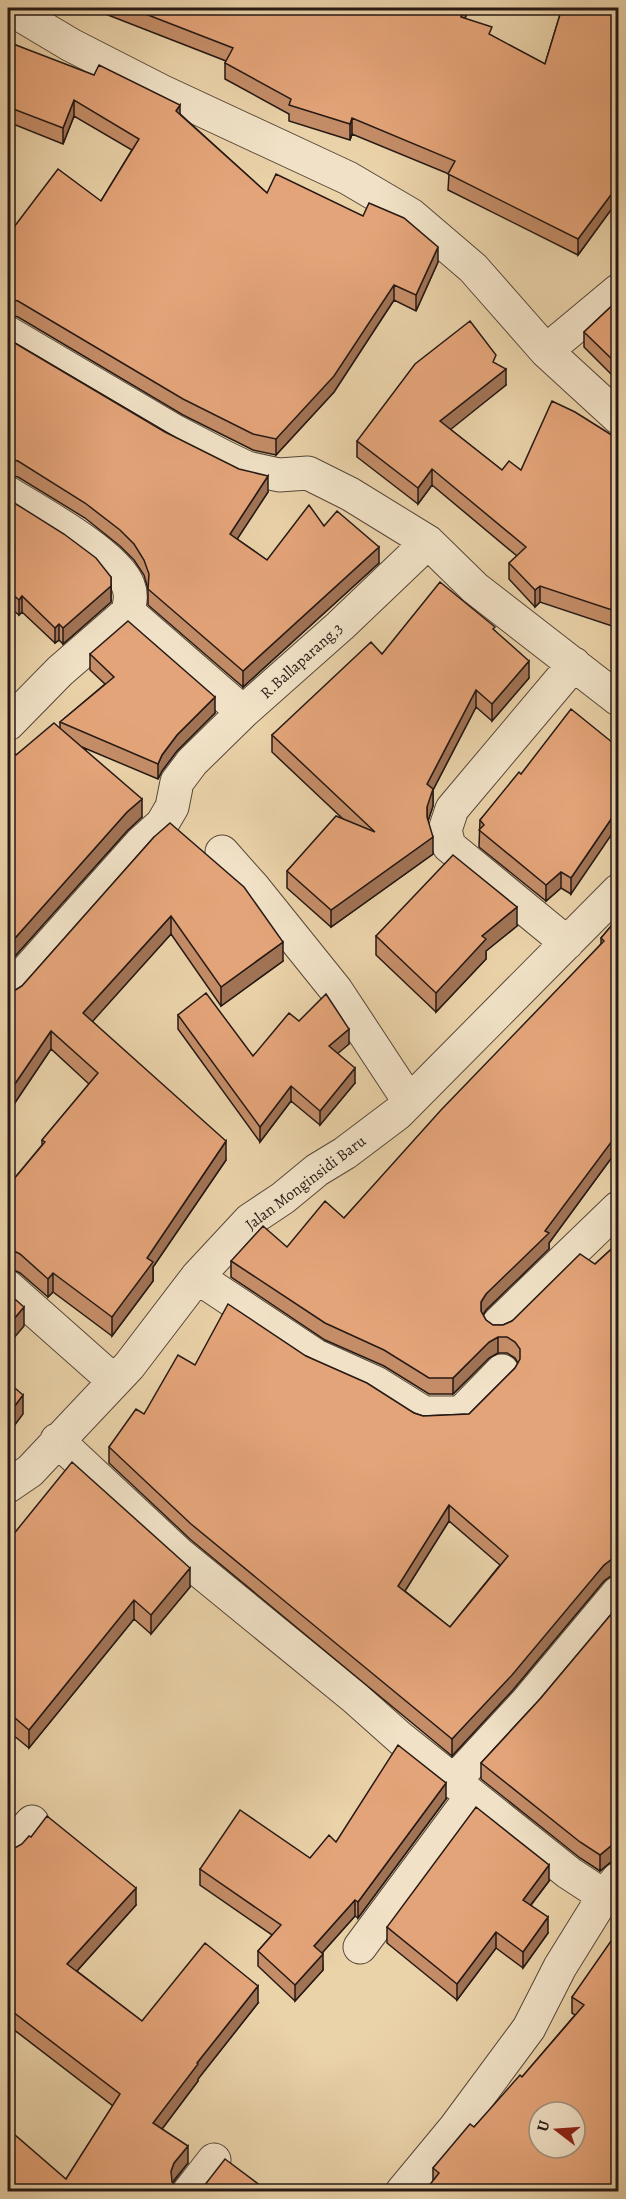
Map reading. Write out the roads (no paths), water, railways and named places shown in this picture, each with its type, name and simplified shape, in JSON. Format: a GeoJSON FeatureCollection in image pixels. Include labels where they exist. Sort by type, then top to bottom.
{"type":"FeatureCollection","features":[{"type":"Feature","properties":{"kind":"street"},"geometry":{"type":"LineString","coordinates":[[9,8],[71,45],[151,86],[348,178],[411,215],[473,268],[546,351],[618,417]]}},
{"type":"Feature","properties":{"kind":"street"},"geometry":{"type":"LineString","coordinates":[[546,351],[618,291]]}},
{"type":"Feature","properties":{"kind":"street"},"geometry":{"type":"LineString","coordinates":[[8,333],[174,431],[247,468],[279,475],[308,472],[350,494],[428,543],[475,588],[618,699]]}},
{"type":"Feature","properties":{"kind":"street"},"geometry":{"type":"LineString","coordinates":[[8,493],[91,546],[120,571],[128,584],[132,597],[128,612],[60,671],[8,724]]}},
{"type":"Feature","properties":{"kind":"street","name":"R.Ballaparang,3"},"geometry":{"type":"LineString","coordinates":[[8,992],[141,843],[162,824],[172,807],[173,792],[177,782],[192,762],[243,712],[340,626],[428,543]]}},
{"type":"Feature","properties":{"kind":"street"},"geometry":{"type":"LineString","coordinates":[[128,612],[243,712]]}},
{"type":"Feature","properties":{"kind":"street"},"geometry":{"type":"LineString","coordinates":[[567,943],[449,846],[445,830],[452,809],[574,664]]}},
{"type":"Feature","properties":{"kind":"street"},"geometry":{"type":"LineString","coordinates":[[222,852],[336,990],[410,1101]]}},
{"type":"Feature","properties":{"kind":"street","name":"Jalan Monginsidi Baru"},"geometry":{"type":"LineString","coordinates":[[8,1486],[30,1471],[129,1366],[197,1277],[250,1220],[283,1198],[317,1170],[387,1123],[618,891]]}},
{"type":"Feature","properties":{"kind":"street"},"geometry":{"type":"LineString","coordinates":[[499,1323],[618,1208]]}},
{"type":"Feature","properties":{"kind":"street"},"geometry":{"type":"LineString","coordinates":[[197,1277],[316,1356],[376,1383],[424,1413],[461,1413],[502,1371]]}},
{"type":"Feature","properties":{"kind":"street"},"geometry":{"type":"LineString","coordinates":[[8,1287],[114,1381]]}},
{"type":"Feature","properties":{"kind":"street"},"geometry":{"type":"LineString","coordinates":[[57,1440],[179,1554],[462,1789],[569,1873],[611,1888],[560,1967],[529,2028],[454,2128],[402,2192]]}},
{"type":"Feature","properties":{"kind":"street"},"geometry":{"type":"LineString","coordinates":[[360,1947],[462,1789],[526,1703],[613,1613]]}},
{"type":"Feature","properties":{"kind":"street"},"geometry":{"type":"LineString","coordinates":[[8,1849],[32,1822]]}},
{"type":"Feature","properties":{"kind":"street"},"geometry":{"type":"LineString","coordinates":[[189,2192],[214,2160]]}}]}
